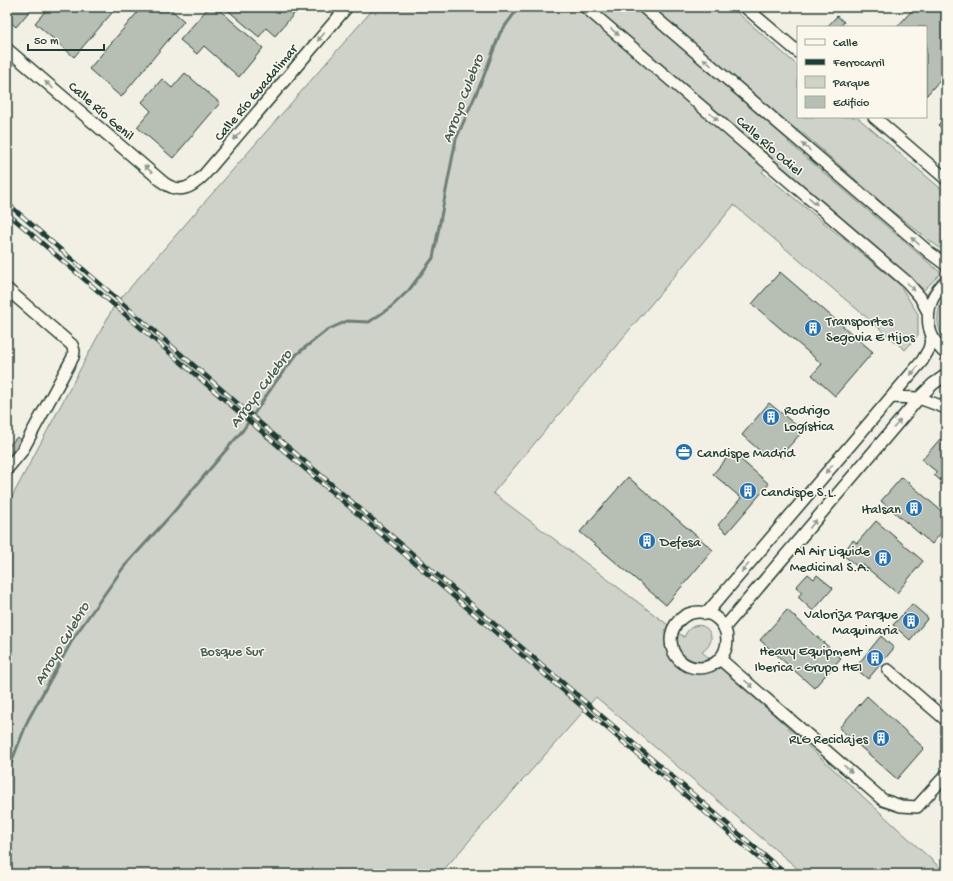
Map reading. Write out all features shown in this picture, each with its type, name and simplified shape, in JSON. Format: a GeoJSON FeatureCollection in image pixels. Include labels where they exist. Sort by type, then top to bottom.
{"type":"FeatureCollection","features":[{"type":"Feature","properties":{"kind":"street","name":"Calle Río Guadalimar"},"geometry":{"type":"LineString","coordinates":[[180,190],[197,183],[347,7]]}},
{"type":"Feature","properties":{"kind":"street","name":"Calle Río Odiel"},"geometry":{"type":"LineString","coordinates":[[585,7],[907,282],[920,297],[928,312]]}},
{"type":"Feature","properties":{"kind":"street","name":"Calle Río Odiel"},"geometry":{"type":"LineString","coordinates":[[643,7],[930,254],[946,265]]}},
{"type":"Feature","properties":{"kind":"street"},"geometry":{"type":"LineString","coordinates":[[745,7],[797,51]]}},
{"type":"Feature","properties":{"kind":"street","name":"Calle Río Genil"},"geometry":{"type":"LineString","coordinates":[[7,49],[164,183],[174,189],[180,190]]}},
{"type":"Feature","properties":{"kind":"street"},"geometry":{"type":"LineString","coordinates":[[875,118],[946,179]]}},
{"type":"Feature","properties":{"kind":"street"},"geometry":{"type":"LineString","coordinates":[[946,281],[939,287],[932,299],[928,312],[932,337],[946,354]]}},
{"type":"Feature","properties":{"kind":"street"},"geometry":{"type":"LineString","coordinates":[[7,289],[72,345],[74,351],[73,357],[22,450],[7,469]]}},
{"type":"Feature","properties":{"kind":"street"},"geometry":{"type":"LineString","coordinates":[[706,614],[922,361],[929,349],[932,337]]}},
{"type":"Feature","properties":{"kind":"street"},"geometry":{"type":"LineString","coordinates":[[724,628],[919,398],[933,384],[946,375]]}},
{"type":"Feature","properties":{"kind":"street"},"geometry":{"type":"LineString","coordinates":[[891,397],[919,398],[946,408]]}},
{"type":"Feature","properties":{"kind":"street"},"geometry":{"type":"LineString","coordinates":[[700,612],[714,617],[724,628],[727,642],[720,659],[714,663],[702,668],[693,668],[685,665],[674,654],[671,637],[674,628],[680,620],[686,616],[700,612]]}},
{"type":"Feature","properties":{"kind":"street"},"geometry":{"type":"LineString","coordinates":[[720,659],[882,800],[901,806],[917,807],[946,775]]}},
{"type":"Feature","properties":{"kind":"street"},"geometry":{"type":"LineString","coordinates":[[888,670],[946,720]]}},
{"type":"Feature","properties":{"kind":"green space","name":"Bosque Sur"},"geometry":{"type":"Polygon","coordinates":[[[375,7],[731,7],[797,65],[797,118],[858,118],[946,193],[946,253],[888,208],[798,129],[788,142],[941,273],[924,290],[773,160],[762,172],[899,284],[918,314],[918,335],[905,350],[734,205],[493,493],[684,637],[689,629],[695,626],[706,628],[710,633],[711,639],[709,646],[702,652],[770,711],[946,874],[804,874],[596,697],[440,874],[7,874],[7,506],[114,306],[375,7]]]}},
{"type":"Feature","properties":{"kind":"green space"},"geometry":{"type":"Polygon","coordinates":[[[946,294],[946,341],[942,336],[938,324],[938,311],[946,294]]]}},
{"type":"Feature","properties":{"kind":"building"},"geometry":{"type":"Polygon","coordinates":[[[7,7],[33,7],[16,27],[7,19],[7,7]]]}},
{"type":"Feature","properties":{"kind":"building"},"geometry":{"type":"Polygon","coordinates":[[[49,7],[117,7],[74,57],[35,23],[49,7]]]}},
{"type":"Feature","properties":{"kind":"building"},"geometry":{"type":"Polygon","coordinates":[[[142,7],[168,7],[184,21],[121,97],[89,69],[142,7]]]}},
{"type":"Feature","properties":{"kind":"building"},"geometry":{"type":"Polygon","coordinates":[[[209,7],[220,7],[218,9],[263,48],[239,77],[204,46],[197,54],[180,40],[209,7]]]}},
{"type":"Feature","properties":{"kind":"building"},"geometry":{"type":"Polygon","coordinates":[[[224,7],[300,7],[275,36],[266,28],[259,37],[224,7]]]}},
{"type":"Feature","properties":{"kind":"building"},"geometry":{"type":"Polygon","coordinates":[[[915,7],[946,7],[946,73],[927,95],[927,26],[898,26],[915,7]]]}},
{"type":"Feature","properties":{"kind":"building"},"geometry":{"type":"Polygon","coordinates":[[[837,16],[844,22],[841,26],[828,26],[837,16]]]}},
{"type":"Feature","properties":{"kind":"building"},"geometry":{"type":"Polygon","coordinates":[[[185,73],[220,103],[173,158],[137,127],[151,111],[142,102],[162,79],[172,88],[185,73]]]}},
{"type":"Feature","properties":{"kind":"building"},"geometry":{"type":"Polygon","coordinates":[[[946,116],[946,132],[938,125],[946,116]]]}},
{"type":"Feature","properties":{"kind":"building","name":"Transportes Segovia E Hijos"},"geometry":{"type":"Polygon","coordinates":[[[780,272],[873,352],[835,396],[812,375],[822,364],[752,304],[780,272]]]}},
{"type":"Feature","properties":{"kind":"building","name":"Rodrigo Logística"},"geometry":{"type":"Polygon","coordinates":[[[769,403],[803,431],[784,452],[786,453],[782,458],[773,451],[767,457],[742,435],[769,403]]]}},
{"type":"Feature","properties":{"kind":"building"},"geometry":{"type":"Polygon","coordinates":[[[17,437],[22,441],[7,459],[7,448],[17,437]]]}},
{"type":"Feature","properties":{"kind":"building"},"geometry":{"type":"Polygon","coordinates":[[[940,439],[946,444],[946,485],[934,475],[937,472],[922,460],[940,439]]]}},
{"type":"Feature","properties":{"kind":"building","name":"Candispe S.L."},"geometry":{"type":"Polygon","coordinates":[[[732,452],[769,484],[727,533],[718,525],[741,498],[713,474],[732,452]]]}},
{"type":"Feature","properties":{"kind":"building","name":"Defesa"},"geometry":{"type":"Polygon","coordinates":[[[628,477],[713,550],[666,605],[580,532],[628,477]]]}},
{"type":"Feature","properties":{"kind":"building","name":"Italsan"},"geometry":{"type":"Polygon","coordinates":[[[902,477],[946,515],[946,527],[932,544],[881,501],[902,477]]]}},
{"type":"Feature","properties":{"kind":"building","name":"Al Air Liquide Medicinal S.A."},"geometry":{"type":"Polygon","coordinates":[[[876,521],[923,561],[897,593],[862,564],[859,568],[842,554],[853,540],[857,543],[876,521]]]}},
{"type":"Feature","properties":{"kind":"building"},"geometry":{"type":"Polygon","coordinates":[[[808,574],[814,579],[817,575],[833,588],[813,611],[798,597],[802,592],[796,587],[808,574]]]}},
{"type":"Feature","properties":{"kind":"building","name":"Valoriza Parque Maquinaria"},"geometry":{"type":"Polygon","coordinates":[[[912,604],[928,618],[910,640],[893,625],[912,604]]]}},
{"type":"Feature","properties":{"kind":"building"},"geometry":{"type":"Polygon","coordinates":[[[787,610],[841,658],[814,688],[760,640],[787,610]]]}},
{"type":"Feature","properties":{"kind":"building","name":"Heavy Equipment Iberica - Grupo HEI"},"geometry":{"type":"Polygon","coordinates":[[[881,636],[894,648],[868,679],[855,668],[881,636]]]}},
{"type":"Feature","properties":{"kind":"building","name":"RLG Reciclajes"},"geometry":{"type":"Polygon","coordinates":[[[867,696],[924,748],[897,779],[839,728],[867,696]]]}},
{"type":"Feature","properties":{"kind":"waterway","name":"Arroyo Culebro"},"geometry":{"type":"LineString","coordinates":[[7,776],[28,720],[74,637],[123,568],[171,515],[243,430],[277,380],[297,354],[327,330],[347,321],[369,322],[391,307],[409,290],[433,258],[456,139],[483,78],[500,33],[519,7]]}},
{"type":"Feature","properties":{"kind":"waterway","name":"Arroyo Culebro"},"geometry":{"type":"LineString","coordinates":[[7,795],[9,822],[7,847]]}},
{"type":"Feature","properties":{"kind":"railway"},"geometry":{"type":"LineString","coordinates":[[7,203],[267,429],[786,874]]}},
{"type":"Feature","properties":{"kind":"railway"},"geometry":{"type":"LineString","coordinates":[[7,213],[777,874]]}},
{"type":"Feature","properties":{"kind":"place","name":"Transportes Segovia E Hijos"},"geometry":{"type":"Point","coordinates":[813,328]}},
{"type":"Feature","properties":{"kind":"place","name":"Rodrigo Logística"},"geometry":{"type":"Point","coordinates":[771,417]}},
{"type":"Feature","properties":{"kind":"place","name":"Candispe Madrid"},"geometry":{"type":"Point","coordinates":[684,452]}},
{"type":"Feature","properties":{"kind":"place","name":"Candispe S.L."},"geometry":{"type":"Point","coordinates":[748,491]}},
{"type":"Feature","properties":{"kind":"place","name":"Italsan"},"geometry":{"type":"Point","coordinates":[914,508]}},
{"type":"Feature","properties":{"kind":"place","name":"Defesa"},"geometry":{"type":"Point","coordinates":[647,541]}},
{"type":"Feature","properties":{"kind":"place","name":"Al Air Liquide Medicinal S.A."},"geometry":{"type":"Point","coordinates":[883,558]}},
{"type":"Feature","properties":{"kind":"place","name":"Valoriza Parque Maquinaria"},"geometry":{"type":"Point","coordinates":[911,621]}},
{"type":"Feature","properties":{"kind":"place","name":"Heavy Equipment Iberica - Grupo HEI"},"geometry":{"type":"Point","coordinates":[875,658]}},
{"type":"Feature","properties":{"kind":"place","name":"RLG Reciclajes"},"geometry":{"type":"Point","coordinates":[881,738]}}]}
